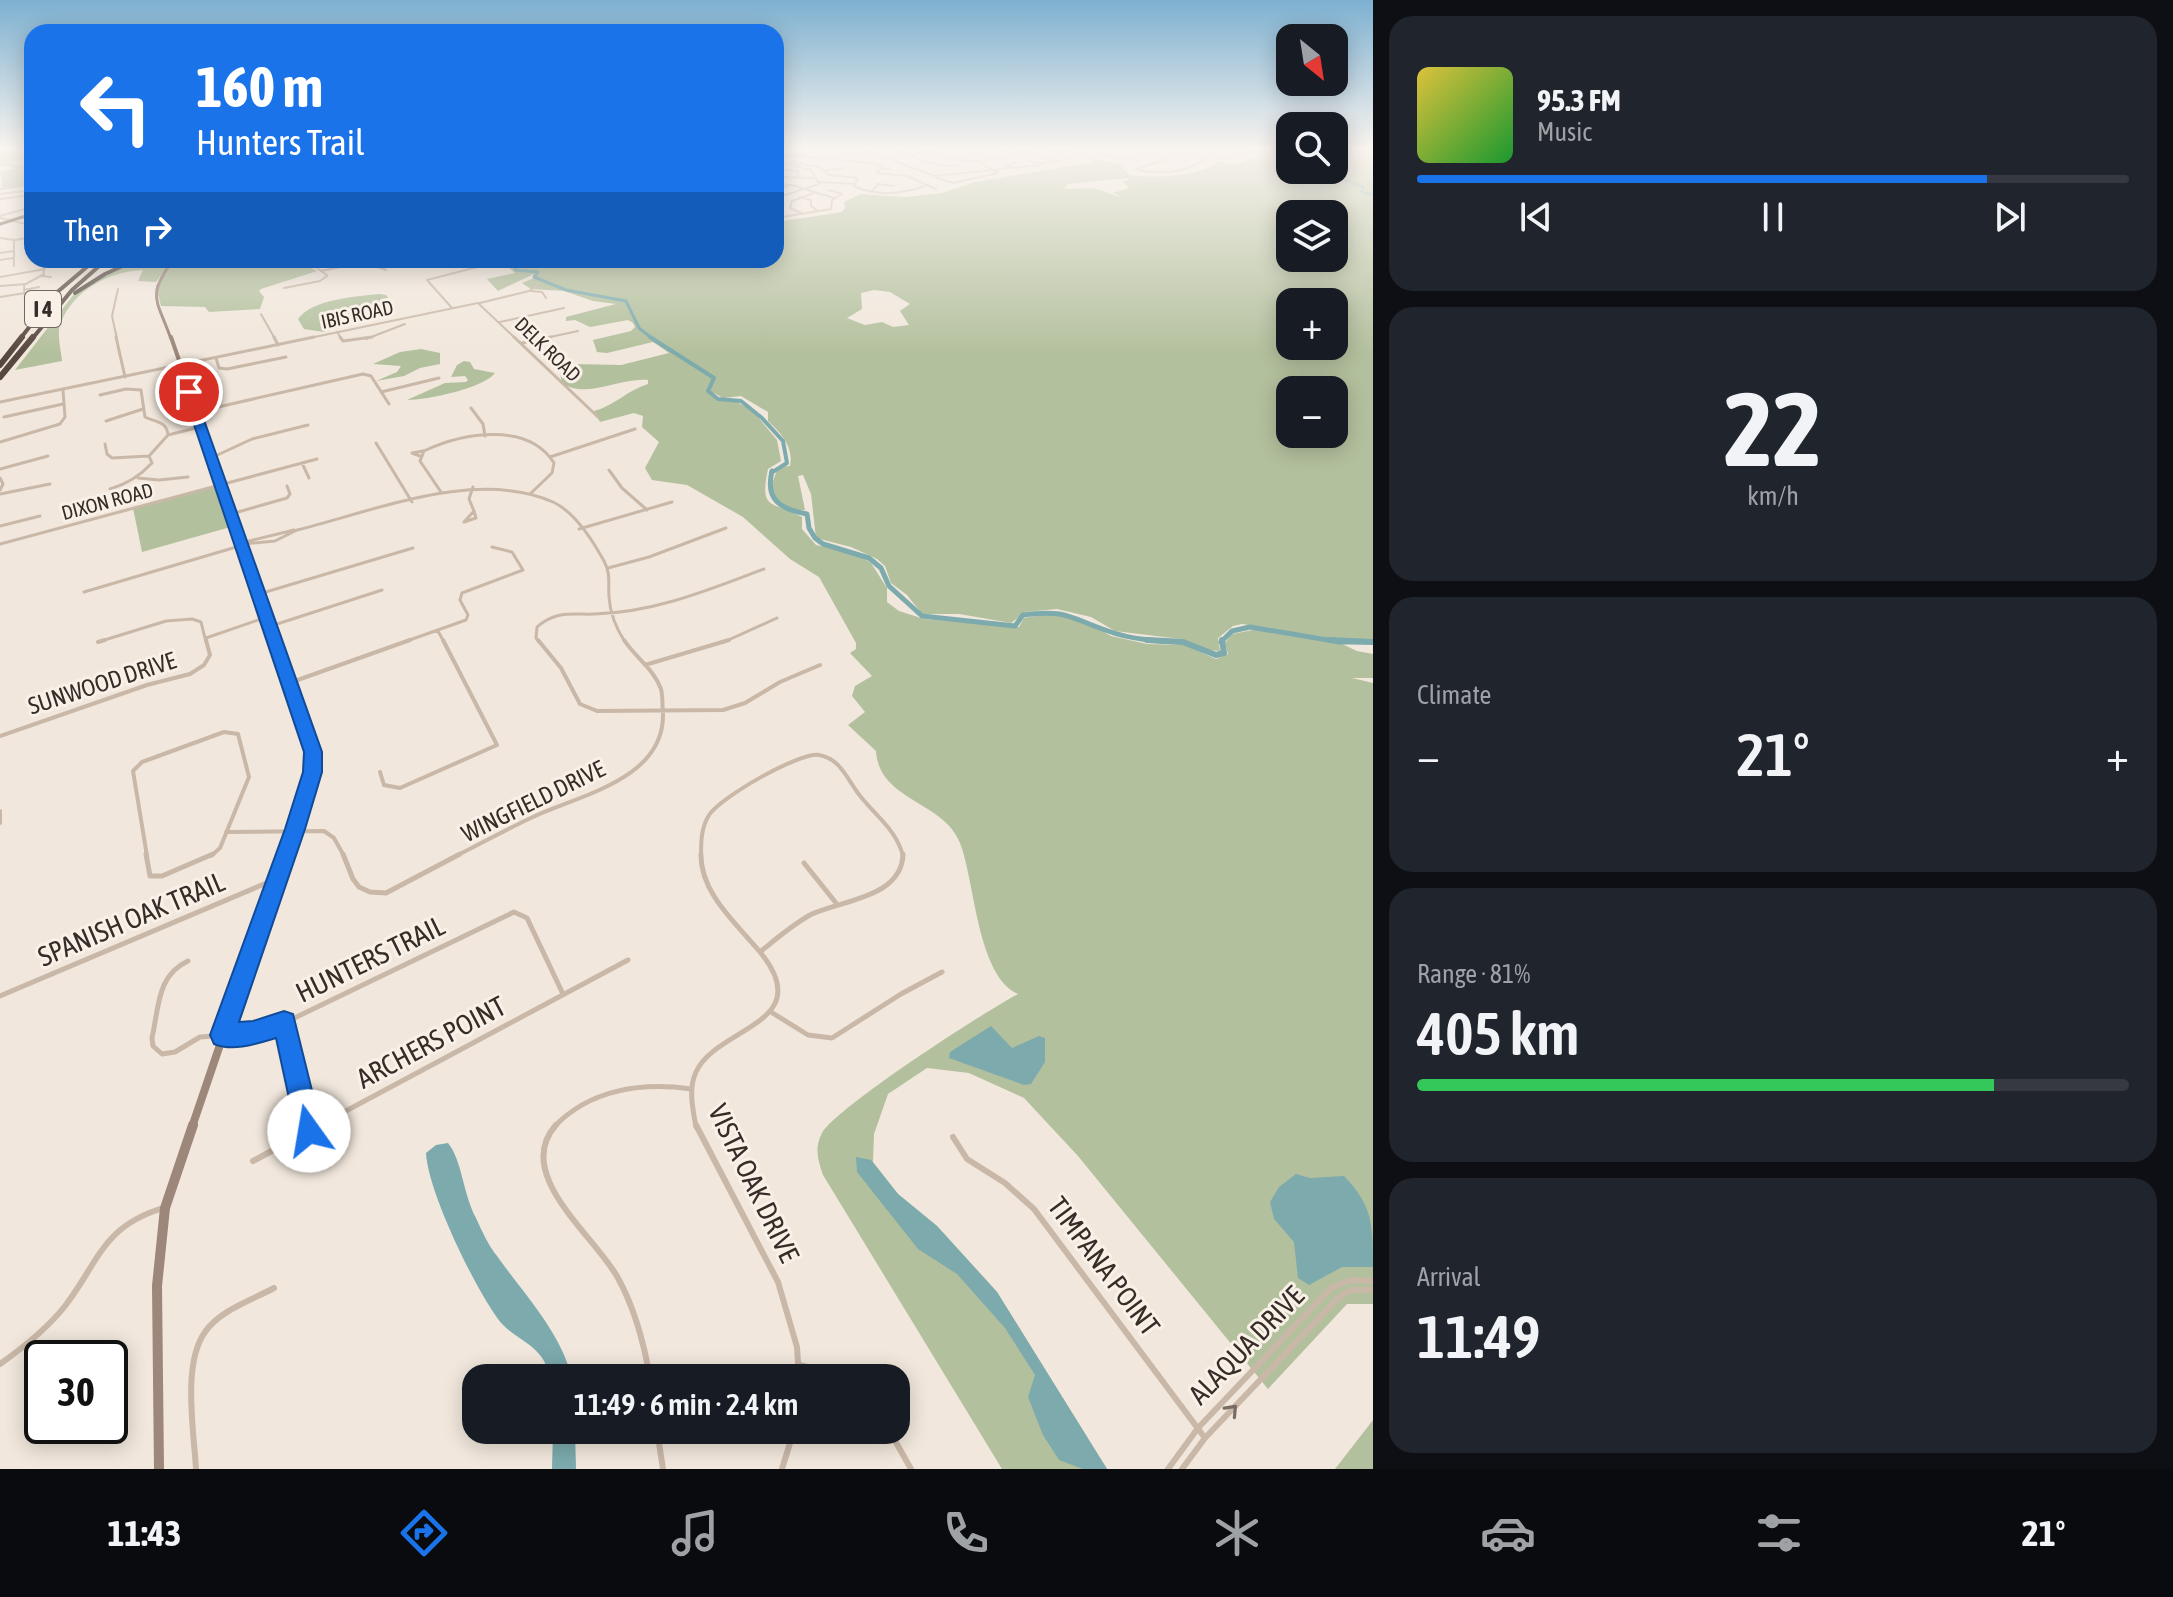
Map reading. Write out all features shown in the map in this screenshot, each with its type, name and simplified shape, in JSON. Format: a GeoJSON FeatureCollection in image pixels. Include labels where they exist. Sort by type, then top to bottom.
{"type":"FeatureCollection","features":[{"type":"Feature","properties":{"kind":"highway","name":"I 4"},"geometry":{"type":"LineString","coordinates":[[0,365],[55,294],[85,268]]}},
{"type":"Feature","properties":{"kind":"highway"},"geometry":{"type":"LineString","coordinates":[[27,344],[59,299],[93,268]]}},
{"type":"Feature","properties":{"kind":"highway","name":"I 4"},"geometry":{"type":"LineString","coordinates":[[0,377],[94,268]]}},
{"type":"Feature","properties":{"kind":"highway"},"geometry":{"type":"LineString","coordinates":[[52,314],[92,281],[118,268]]}},
{"type":"Feature","properties":{"kind":"main road"},"geometry":{"type":"LineString","coordinates":[[0,220],[19,217]]}},
{"type":"Feature","properties":{"kind":"main road"},"geometry":{"type":"LineString","coordinates":[[159,1469],[157,1286],[165,1208],[295,829],[313,762],[309,736],[155,290],[168,268]]}},
{"type":"Feature","properties":{"kind":"street"},"geometry":{"type":"LineString","coordinates":[[784,217],[789,217]]}},
{"type":"Feature","properties":{"kind":"street"},"geometry":{"type":"LineString","coordinates":[[784,217],[791,220]]}},
{"type":"Feature","properties":{"kind":"street"},"geometry":{"type":"LineString","coordinates":[[10,220],[24,225]]}},
{"type":"Feature","properties":{"kind":"street"},"geometry":{"type":"LineString","coordinates":[[0,238],[24,238]]}},
{"type":"Feature","properties":{"kind":"street"},"geometry":{"type":"LineString","coordinates":[[14,240],[14,266]]}},
{"type":"Feature","properties":{"kind":"street"},"geometry":{"type":"LineString","coordinates":[[0,253],[14,251]]}},
{"type":"Feature","properties":{"kind":"street"},"geometry":{"type":"LineString","coordinates":[[0,260],[14,258]]}},
{"type":"Feature","properties":{"kind":"street"},"geometry":{"type":"LineString","coordinates":[[284,288],[320,281],[327,275],[312,268]]}},
{"type":"Feature","properties":{"kind":"street"},"geometry":{"type":"LineString","coordinates":[[321,271],[334,268]]}},
{"type":"Feature","properties":{"kind":"street"},"geometry":{"type":"LineString","coordinates":[[452,308],[427,280],[474,268]]}},
{"type":"Feature","properties":{"kind":"street"},"geometry":{"type":"LineString","coordinates":[[42,276],[45,269]]}},
{"type":"Feature","properties":{"kind":"street"},"geometry":{"type":"LineString","coordinates":[[0,277],[45,269]]}},
{"type":"Feature","properties":{"kind":"street"},"geometry":{"type":"LineString","coordinates":[[0,286],[26,284],[42,276],[51,277]]}},
{"type":"Feature","properties":{"kind":"street"},"geometry":{"type":"LineString","coordinates":[[25,300],[26,284]]}},
{"type":"Feature","properties":{"kind":"street","name":"IBIS ROAD"},"geometry":{"type":"LineString","coordinates":[[0,402],[478,303],[529,291],[538,285]]}},
{"type":"Feature","properties":{"kind":"street"},"geometry":{"type":"LineString","coordinates":[[0,297],[39,287]]}},
{"type":"Feature","properties":{"kind":"street"},"geometry":{"type":"LineString","coordinates":[[118,289],[112,316],[125,377]]}},
{"type":"Feature","properties":{"kind":"street"},"geometry":{"type":"LineString","coordinates":[[529,291],[542,292],[546,298]]}},
{"type":"Feature","properties":{"kind":"street","name":"DELK ROAD"},"geometry":{"type":"LineString","coordinates":[[478,303],[598,417]]}},
{"type":"Feature","properties":{"kind":"street"},"geometry":{"type":"LineString","coordinates":[[500,322],[564,308]]}},
{"type":"Feature","properties":{"kind":"street"},"geometry":{"type":"LineString","coordinates":[[261,314],[278,345]]}},
{"type":"Feature","properties":{"kind":"street"},"geometry":{"type":"LineString","coordinates":[[337,332],[343,341],[352,342],[405,324]]}},
{"type":"Feature","properties":{"kind":"street"},"geometry":{"type":"LineString","coordinates":[[522,343],[578,331]]}},
{"type":"Feature","properties":{"kind":"street"},"geometry":{"type":"LineString","coordinates":[[218,373],[223,369],[286,357]]}},
{"type":"Feature","properties":{"kind":"street"},"geometry":{"type":"LineString","coordinates":[[216,358],[223,369]]}},
{"type":"Feature","properties":{"kind":"street"},"geometry":{"type":"LineString","coordinates":[[195,412],[367,374],[389,404]]}},
{"type":"Feature","properties":{"kind":"street"},"geometry":{"type":"LineString","coordinates":[[381,392],[439,378]]}},
{"type":"Feature","properties":{"kind":"street"},"geometry":{"type":"LineString","coordinates":[[100,395],[139,389],[143,393],[145,417],[164,423],[168,435]]}},
{"type":"Feature","properties":{"kind":"street"},"geometry":{"type":"LineString","coordinates":[[0,442],[57,426],[64,419],[63,390]]}},
{"type":"Feature","properties":{"kind":"street"},"geometry":{"type":"LineString","coordinates":[[4,417],[63,404]]}},
{"type":"Feature","properties":{"kind":"street"},"geometry":{"type":"LineString","coordinates":[[471,408],[483,424],[485,436]]}},
{"type":"Feature","properties":{"kind":"street"},"geometry":{"type":"LineString","coordinates":[[106,421],[143,409]]}},
{"type":"Feature","properties":{"kind":"street"},"geometry":{"type":"LineString","coordinates":[[211,458],[226,454],[250,440],[276,437],[308,425]]}},
{"type":"Feature","properties":{"kind":"street"},"geometry":{"type":"LineString","coordinates":[[105,444],[107,454],[112,458],[149,456],[168,435],[200,427]]}},
{"type":"Feature","properties":{"kind":"street"},"geometry":{"type":"LineString","coordinates":[[550,457],[635,429]]}},
{"type":"Feature","properties":{"kind":"street"},"geometry":{"type":"LineString","coordinates":[[441,492],[420,456],[412,453],[454,440],[485,436],[532,441],[550,457],[554,466],[552,473],[530,494]]}},
{"type":"Feature","properties":{"kind":"street"},"geometry":{"type":"LineString","coordinates":[[376,443],[412,502]]}},
{"type":"Feature","properties":{"kind":"street"},"geometry":{"type":"LineString","coordinates":[[420,456],[423,451]]}},
{"type":"Feature","properties":{"kind":"street"},"geometry":{"type":"LineString","coordinates":[[0,469],[48,456]]}},
{"type":"Feature","properties":{"kind":"street"},"geometry":{"type":"LineString","coordinates":[[110,489],[138,478],[152,463],[149,456]]}},
{"type":"Feature","properties":{"kind":"street","name":"DIXON ROAD"},"geometry":{"type":"LineString","coordinates":[[0,544],[317,459]]}},
{"type":"Feature","properties":{"kind":"street"},"geometry":{"type":"LineString","coordinates":[[302,463],[309,478]]}},
{"type":"Feature","properties":{"kind":"street"},"geometry":{"type":"LineString","coordinates":[[609,470],[622,488],[647,510]]}},
{"type":"Feature","properties":{"kind":"street"},"geometry":{"type":"LineString","coordinates":[[138,478],[159,480],[188,477]]}},
{"type":"Feature","properties":{"kind":"street"},"geometry":{"type":"LineString","coordinates":[[0,478],[3,484],[0,492],[50,484]]}},
{"type":"Feature","properties":{"kind":"street"},"geometry":{"type":"LineString","coordinates":[[231,514],[287,498],[290,494],[287,486]]}},
{"type":"Feature","properties":{"kind":"street"},"geometry":{"type":"LineString","coordinates":[[473,487],[469,499],[474,511]]}},
{"type":"Feature","properties":{"kind":"street"},"geometry":{"type":"LineString","coordinates":[[84,592],[244,544],[273,541],[297,530],[441,492],[473,487],[530,494],[563,507],[608,568],[611,612],[619,634],[659,685],[664,712]]}},
{"type":"Feature","properties":{"kind":"street"},"geometry":{"type":"LineString","coordinates":[[579,529],[672,502]]}},
{"type":"Feature","properties":{"kind":"street"},"geometry":{"type":"LineString","coordinates":[[0,526],[40,516]]}},
{"type":"Feature","properties":{"kind":"street"},"geometry":{"type":"LineString","coordinates":[[608,568],[726,528]]}},
{"type":"Feature","properties":{"kind":"street"},"geometry":{"type":"LineString","coordinates":[[290,682],[468,618],[460,600],[462,593],[523,570],[512,552],[492,547]]}},
{"type":"Feature","properties":{"kind":"street"},"geometry":{"type":"LineString","coordinates":[[259,594],[413,548]]}},
{"type":"Feature","properties":{"kind":"street"},"geometry":{"type":"LineString","coordinates":[[764,569],[730,579],[679,602],[611,612],[560,613],[539,625],[536,632],[538,642],[561,668],[576,698],[585,707],[597,711],[709,712],[733,707],[820,665]]}},
{"type":"Feature","properties":{"kind":"street"},"geometry":{"type":"LineString","coordinates":[[271,626],[382,590]]}},
{"type":"Feature","properties":{"kind":"street","name":"SUNWOOD DRIVE"},"geometry":{"type":"LineString","coordinates":[[0,736],[124,692],[190,674],[208,659],[210,652],[198,619],[182,617],[98,642]]}},
{"type":"Feature","properties":{"kind":"street"},"geometry":{"type":"LineString","coordinates":[[206,638],[267,617]]}},
{"type":"Feature","properties":{"kind":"street"},"geometry":{"type":"LineString","coordinates":[[645,665],[718,645],[777,618]]}},
{"type":"Feature","properties":{"kind":"street"},"geometry":{"type":"LineString","coordinates":[[532,622],[539,625]]}},
{"type":"Feature","properties":{"kind":"street"},"geometry":{"type":"LineString","coordinates":[[380,772],[384,785],[389,789],[400,788],[497,745],[438,631]]}},
{"type":"Feature","properties":{"kind":"street","name":"WINGFIELD DRIVE"},"geometry":{"type":"LineString","coordinates":[[295,829],[317,829],[331,834],[341,848],[355,884],[369,892],[386,893],[532,817],[619,781],[637,768],[655,745],[664,712]]}},
{"type":"Feature","properties":{"kind":"street"},"geometry":{"type":"LineString","coordinates":[[224,732],[235,732],[249,777],[226,832],[218,851],[210,857],[162,876],[150,876],[132,774],[135,768],[224,732]]}},
{"type":"Feature","properties":{"kind":"street"},"geometry":{"type":"LineString","coordinates":[[759,953],[802,920],[891,882],[902,865],[902,850],[895,835],[860,796],[838,764],[820,756],[797,758],[725,797],[709,816],[701,832],[699,855],[707,886],[777,980],[771,1012],[812,1038],[837,1038],[861,1024],[891,999],[942,972]]}},
{"type":"Feature","properties":{"kind":"street"},"geometry":{"type":"LineString","coordinates":[[0,811],[0,823]]}},
{"type":"Feature","properties":{"kind":"street"},"geometry":{"type":"LineString","coordinates":[[226,832],[295,829]]}},
{"type":"Feature","properties":{"kind":"street"},"geometry":{"type":"LineString","coordinates":[[804,863],[836,903]]}},
{"type":"Feature","properties":{"kind":"street","name":"SPANISH OAK TRAIL"},"geometry":{"type":"LineString","coordinates":[[0,996],[278,878]]}},
{"type":"Feature","properties":{"kind":"street","name":"HUNTERS TRAIL"},"geometry":{"type":"LineString","coordinates":[[188,961],[173,968],[165,979],[152,1038],[153,1046],[162,1054],[168,1054],[200,1037],[253,1033],[284,1023],[514,912],[527,918],[563,994]]}},
{"type":"Feature","properties":{"kind":"street","name":"ARCHERS POINT"},"geometry":{"type":"LineString","coordinates":[[253,1161],[628,960]]}},
{"type":"Feature","properties":{"kind":"street","name":"VISTA OAK DRIVE"},"geometry":{"type":"LineString","coordinates":[[771,1012],[700,1062],[691,1089],[691,1107],[696,1127],[778,1284],[792,1319],[800,1364]]}},
{"type":"Feature","properties":{"kind":"street"},"geometry":{"type":"LineString","coordinates":[[284,1023],[309,1131]]}},
{"type":"Feature","properties":{"kind":"street"},"geometry":{"type":"LineString","coordinates":[[647,1364],[640,1324],[622,1286],[609,1262],[548,1181],[541,1154],[555,1124],[602,1094],[626,1086],[650,1084],[691,1089]]}},
{"type":"Feature","properties":{"kind":"street","name":"TIMPANA POINT"},"geometry":{"type":"LineString","coordinates":[[953,1137],[956,1148],[967,1160],[1002,1181],[1034,1209],[1205,1438]]}},
{"type":"Feature","properties":{"kind":"street"},"geometry":{"type":"LineString","coordinates":[[0,1364],[49,1325],[68,1303],[113,1232],[136,1217],[165,1208]]}},
{"type":"Feature","properties":{"kind":"street","name":"ALAQUA DRIVE"},"geometry":{"type":"LineString","coordinates":[[1168,1469],[1198,1428],[1331,1288],[1345,1281],[1373,1281]]}},
{"type":"Feature","properties":{"kind":"street"},"geometry":{"type":"LineString","coordinates":[[196,1469],[194,1371],[199,1341],[206,1330],[221,1318],[274,1288]]}},
{"type":"Feature","properties":{"kind":"street","name":"ALAQUA DRIVE"},"geometry":{"type":"LineString","coordinates":[[1182,1469],[1205,1438],[1338,1298],[1351,1290],[1373,1290]]}},
{"type":"Feature","properties":{"kind":"street"},"geometry":{"type":"LineString","coordinates":[[659,1444],[663,1469]]}},
{"type":"Feature","properties":{"kind":"street"},"geometry":{"type":"LineString","coordinates":[[782,1469],[790,1444]]}},
{"type":"Feature","properties":{"kind":"street"},"geometry":{"type":"LineString","coordinates":[[897,1444],[911,1469]]}},
{"type":"Feature","properties":{"kind":"green space"},"geometry":{"type":"Polygon","coordinates":[[[812,217],[1276,217],[1276,272],[1348,272],[1348,217],[1373,217],[1373,640],[1350,641],[1242,624],[1233,626],[1218,638],[1220,651],[1207,650],[1180,639],[1115,631],[1091,617],[1057,609],[1025,612],[1011,623],[959,614],[922,614],[907,595],[891,583],[885,566],[877,559],[851,547],[816,538],[811,494],[803,475],[798,476],[805,510],[788,508],[774,497],[772,486],[778,467],[790,466],[791,459],[785,441],[768,421],[768,412],[741,396],[723,398],[709,394],[719,400],[737,402],[753,411],[777,440],[781,461],[768,469],[766,482],[765,492],[770,503],[802,517],[802,529],[816,545],[857,554],[871,563],[887,588],[887,602],[899,611],[924,619],[1019,627],[1024,618],[1056,613],[1078,618],[1111,636],[1147,644],[1185,645],[1216,659],[1228,654],[1225,643],[1232,634],[1258,629],[1342,644],[1373,654],[1373,678],[1352,678],[1373,683],[1373,1304],[1347,1304],[1268,1389],[1078,1156],[1024,1098],[969,1073],[927,1068],[888,1094],[874,1134],[873,1162],[898,1194],[937,1226],[997,1292],[1107,1469],[1002,1469],[823,1175],[818,1144],[822,1133],[833,1120],[945,1039],[1018,994],[1004,984],[986,948],[965,860],[952,829],[888,781],[880,768],[876,751],[848,725],[865,712],[852,696],[855,686],[872,676],[850,653],[856,649],[856,643],[819,577],[790,559],[743,517],[687,485],[652,480],[645,468],[659,442],[642,427],[643,416],[634,413],[600,422],[594,411],[648,384],[648,380],[592,389],[571,388],[562,383],[560,373],[564,367],[575,364],[621,365],[669,353],[653,342],[607,353],[597,352],[593,340],[631,331],[635,327],[633,323],[628,320],[590,327],[575,320],[566,321],[566,317],[616,304],[593,301],[564,291],[531,289],[522,283],[534,278],[538,272],[498,291],[487,279],[515,273],[509,268],[784,268],[784,221],[812,217]],[[874,290],[861,293],[862,309],[847,318],[865,325],[882,322],[893,327],[909,325],[900,311],[910,304],[890,292],[874,290]]]}},
{"type":"Feature","properties":{"kind":"green space"},"geometry":{"type":"Polygon","coordinates":[[[122,268],[166,268],[156,282],[138,281],[143,270],[118,274],[94,284],[75,301],[60,326],[62,361],[15,370],[74,294],[122,268]]]}},
{"type":"Feature","properties":{"kind":"green space"},"geometry":{"type":"Polygon","coordinates":[[[168,268],[312,268],[317,271],[261,289],[259,291],[264,297],[260,309],[209,312],[205,307],[161,306],[156,286],[168,268]]]}},
{"type":"Feature","properties":{"kind":"green space"},"geometry":{"type":"Polygon","coordinates":[[[386,295],[390,300],[377,308],[340,317],[333,321],[336,328],[324,332],[304,329],[298,319],[323,303],[386,295]]]}},
{"type":"Feature","properties":{"kind":"green space"},"geometry":{"type":"Polygon","coordinates":[[[421,349],[440,353],[440,364],[376,381],[397,372],[401,366],[373,364],[400,352],[421,349]]]}},
{"type":"Feature","properties":{"kind":"green space"},"geometry":{"type":"Polygon","coordinates":[[[470,362],[474,369],[495,373],[468,388],[407,400],[445,383],[466,382],[465,376],[451,377],[457,365],[470,362]]]}},
{"type":"Feature","properties":{"kind":"green space"},"geometry":{"type":"Polygon","coordinates":[[[219,486],[234,526],[142,552],[133,508],[219,486]]]}},
{"type":"Feature","properties":{"kind":"green space"},"geometry":{"type":"Polygon","coordinates":[[[1373,1420],[1373,1469],[1335,1469],[1373,1420]]]}},
{"type":"Feature","properties":{"kind":"water"},"geometry":{"type":"Polygon","coordinates":[[[991,1026],[1012,1048],[1039,1036],[1045,1038],[1045,1062],[1031,1084],[1024,1085],[949,1058],[950,1052],[991,1026]]]}},
{"type":"Feature","properties":{"kind":"water"},"geometry":{"type":"Polygon","coordinates":[[[448,1143],[453,1150],[485,1238],[551,1329],[568,1364],[546,1364],[535,1350],[498,1319],[477,1285],[435,1191],[426,1153],[436,1145],[448,1143]]]}},
{"type":"Feature","properties":{"kind":"water"},"geometry":{"type":"Polygon","coordinates":[[[856,1157],[871,1160],[898,1194],[937,1226],[997,1292],[1107,1469],[1083,1469],[1059,1460],[1043,1435],[1028,1397],[1035,1375],[1005,1328],[957,1274],[918,1249],[857,1172],[856,1157]]]}},
{"type":"Feature","properties":{"kind":"water"},"geometry":{"type":"Polygon","coordinates":[[[1296,1174],[1310,1178],[1344,1176],[1354,1187],[1369,1217],[1373,1267],[1342,1267],[1309,1285],[1298,1278],[1294,1242],[1274,1219],[1270,1202],[1279,1187],[1296,1174]]]}},
{"type":"Feature","properties":{"kind":"water"},"geometry":{"type":"Polygon","coordinates":[[[553,1444],[575,1444],[576,1469],[552,1469],[553,1444]]]}},
{"type":"Feature","properties":{"kind":"waterway"},"geometry":{"type":"LineString","coordinates":[[516,268],[538,272],[534,277],[566,290],[626,301],[639,328],[652,339]]}},
{"type":"Feature","properties":{"kind":"waterway"},"geometry":{"type":"LineString","coordinates":[[652,339],[714,378],[708,391],[718,399],[741,401],[783,441],[787,463],[772,473]]}},
{"type":"Feature","properties":{"kind":"waterway"},"geometry":{"type":"LineString","coordinates":[[772,473],[771,489],[777,502],[807,514],[809,528],[823,544],[869,558],[881,568],[889,586],[922,616],[1015,626],[1023,615],[1059,614],[1126,636],[1183,642]]}},
{"type":"Feature","properties":{"kind":"waterway"},"geometry":{"type":"LineString","coordinates":[[1222,641],[1232,631],[1250,627],[1340,642],[1373,642],[1329,640]]}},
{"type":"Feature","properties":{"kind":"waterway"},"geometry":{"type":"LineString","coordinates":[[1147,640],[1183,642]]}},
{"type":"Feature","properties":{"kind":"waterway"},"geometry":{"type":"LineString","coordinates":[[1183,642],[1216,655],[1224,653],[1222,641]]}},
{"type":"Feature","properties":{"kind":"route"},"geometry":{"type":"LineString","coordinates":[[189,392],[313,752],[312,772],[295,829],[222,1035],[253,1033],[284,1023],[309,1131]]}}]}
